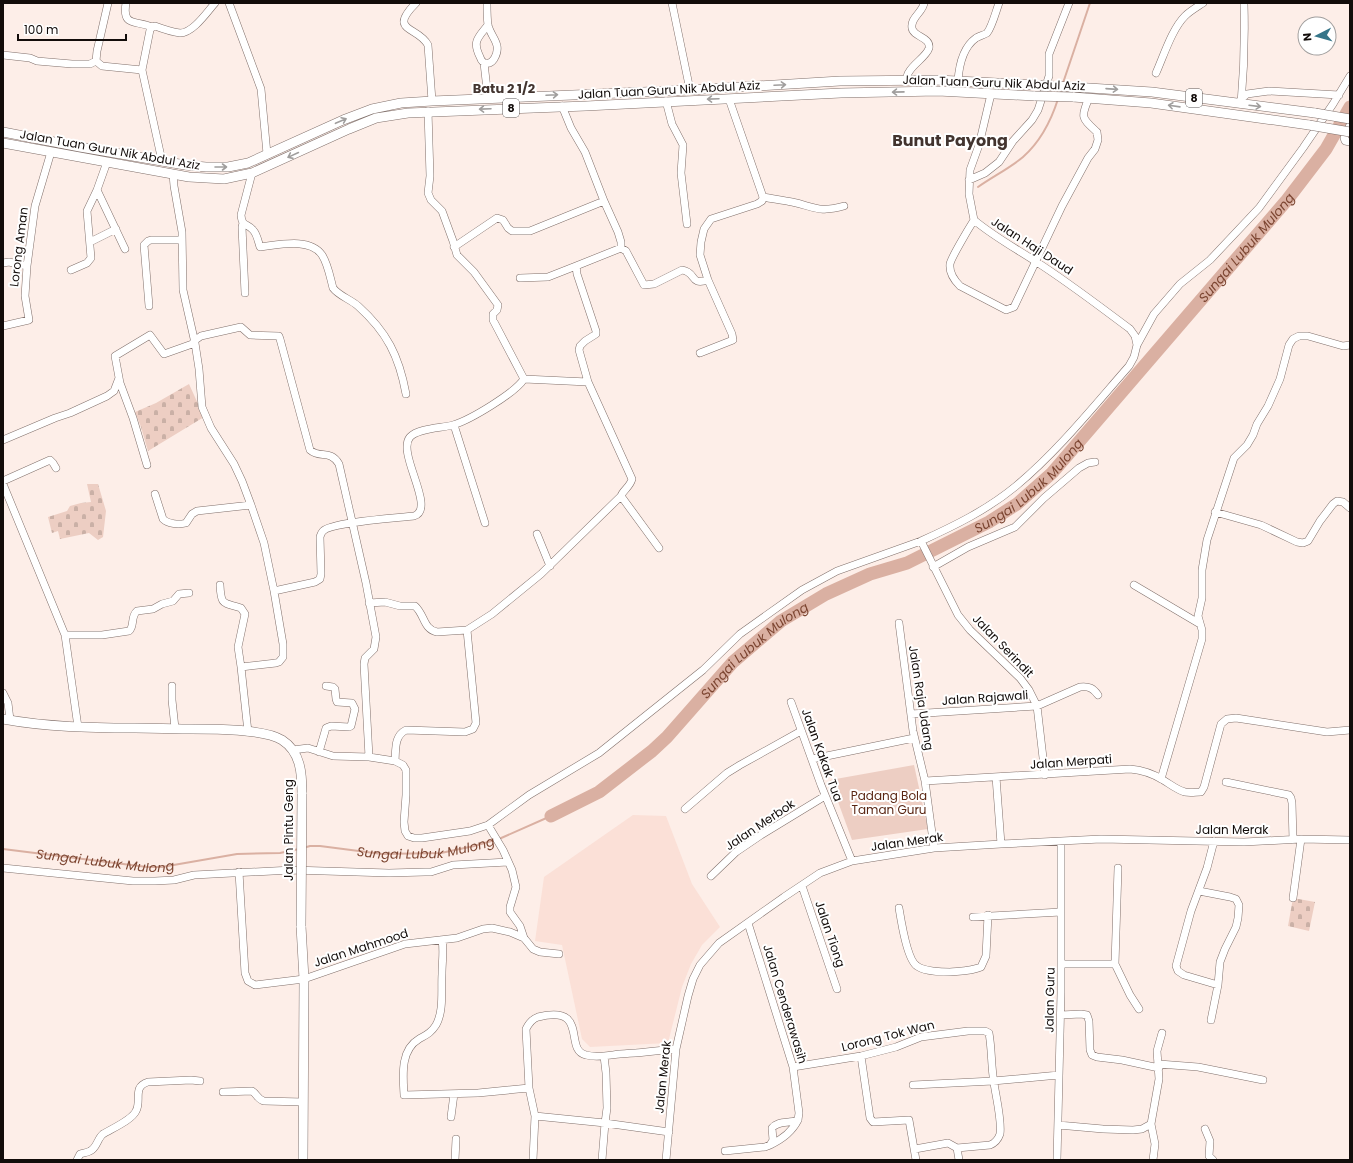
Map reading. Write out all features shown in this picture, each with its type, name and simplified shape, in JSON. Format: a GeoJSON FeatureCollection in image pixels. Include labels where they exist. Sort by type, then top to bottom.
{"type":"FeatureCollection","features":[{"type":"Feature","properties":{"kind":"main road","name":"Jalan Tuan Guru Nik Abdul Aziz"},"geometry":{"type":"LineString","coordinates":[[3,132],[162,161],[206,167],[228,167],[248,163],[343,120],[372,109],[401,103],[840,82],[906,81],[1037,85],[1152,92],[1241,101],[1350,119]]}},
{"type":"Feature","properties":{"kind":"main road"},"geometry":{"type":"LineString","coordinates":[[822,83],[831,86],[834,89],[834,93]]}},
{"type":"Feature","properties":{"kind":"main road","name":"Jalan Tuan Guru Nik Abdul Aziz"},"geometry":{"type":"LineString","coordinates":[[3,143],[189,177],[224,179],[252,173],[376,118],[408,113],[834,93],[938,91],[1073,97],[1151,103],[1350,132]]}},
{"type":"Feature","properties":{"kind":"main road"},"geometry":{"type":"LineString","coordinates":[[7,720],[35,724],[78,727],[216,729],[265,733],[282,740],[293,750]]}},
{"type":"Feature","properties":{"kind":"main road","name":"Jalan Pintu Geng"},"geometry":{"type":"LineString","coordinates":[[293,750],[301,772],[302,794],[302,926],[304,979],[303,1160]]}},
{"type":"Feature","properties":{"kind":"street"},"geometry":{"type":"LineString","coordinates":[[96,61],[108,3]]}},
{"type":"Feature","properties":{"kind":"street"},"geometry":{"type":"LineString","coordinates":[[124,4],[125,16],[128,20],[178,33],[186,32],[193,28],[215,3]]}},
{"type":"Feature","properties":{"kind":"street"},"geometry":{"type":"LineString","coordinates":[[229,3],[261,89],[267,154]]}},
{"type":"Feature","properties":{"kind":"street"},"geometry":{"type":"LineString","coordinates":[[416,3],[407,12],[404,21],[405,26],[423,38],[428,45],[432,101]]}},
{"type":"Feature","properties":{"kind":"street"},"geometry":{"type":"LineString","coordinates":[[484,63],[491,62],[496,53],[496,40],[488,25],[486,3]]}},
{"type":"Feature","properties":{"kind":"street"},"geometry":{"type":"LineString","coordinates":[[672,3],[690,90]]}},
{"type":"Feature","properties":{"kind":"street"},"geometry":{"type":"LineString","coordinates":[[906,81],[909,71],[928,48],[928,42],[914,33],[912,27],[913,21],[923,8],[924,3]]}},
{"type":"Feature","properties":{"kind":"street"},"geometry":{"type":"LineString","coordinates":[[958,82],[959,67],[968,46],[974,40],[986,33],[999,3]]}},
{"type":"Feature","properties":{"kind":"street"},"geometry":{"type":"LineString","coordinates":[[969,180],[985,173],[999,162],[1013,141],[1032,120],[1038,110],[1049,76],[1049,54],[1069,3]]}},
{"type":"Feature","properties":{"kind":"street"},"geometry":{"type":"LineString","coordinates":[[1156,72],[1169,42],[1178,26],[1185,16],[1203,3]]}},
{"type":"Feature","properties":{"kind":"street"},"geometry":{"type":"LineString","coordinates":[[1241,101],[1244,74],[1244,3]]}},
{"type":"Feature","properties":{"kind":"street"},"geometry":{"type":"LineString","coordinates":[[488,25],[477,38],[476,42],[478,52],[484,63],[488,98]]}},
{"type":"Feature","properties":{"kind":"street"},"geometry":{"type":"LineString","coordinates":[[152,27],[150,30],[142,70],[162,161]]}},
{"type":"Feature","properties":{"kind":"street"},"geometry":{"type":"LineString","coordinates":[[3,55],[30,58],[37,61],[72,64],[90,64],[96,61]]}},
{"type":"Feature","properties":{"kind":"street"},"geometry":{"type":"LineString","coordinates":[[96,61],[102,66],[142,70]]}},
{"type":"Feature","properties":{"kind":"street"},"geometry":{"type":"LineString","coordinates":[[293,750],[308,748],[333,756],[369,756],[395,761],[403,765],[406,770],[404,822],[405,830],[408,836],[422,838],[470,831],[488,826],[529,795],[599,753],[703,670],[740,634],[802,590],[837,571],[921,542],[971,516],[1016,486],[1057,448],[1129,366],[1137,345],[1154,314],[1164,301],[1180,284],[1210,260],[1259,208],[1303,148],[1350,76]]}},
{"type":"Feature","properties":{"kind":"street"},"geometry":{"type":"LineString","coordinates":[[1241,101],[1247,94],[1269,91],[1339,95]]}},
{"type":"Feature","properties":{"kind":"street","name":"Jalan Haji Daud"},"geometry":{"type":"LineString","coordinates":[[991,94],[979,145],[970,170],[969,194],[974,220],[990,233],[1080,291],[1130,329],[1135,336],[1137,345]]}},
{"type":"Feature","properties":{"kind":"street"},"geometry":{"type":"LineString","coordinates":[[974,220],[950,262],[950,272],[954,280],[960,286],[1006,310],[1010,309],[1014,307],[1062,206],[1088,158],[1095,149],[1098,140],[1097,132],[1083,118],[1083,110],[1089,98]]}},
{"type":"Feature","properties":{"kind":"street"},"geometry":{"type":"LineString","coordinates":[[700,353],[733,340],[732,334],[708,280],[700,255],[704,229],[711,219],[757,204],[762,201],[763,197],[729,99]]}},
{"type":"Feature","properties":{"kind":"street"},"geometry":{"type":"LineString","coordinates":[[666,101],[672,124],[683,145],[681,173],[687,224]]}},
{"type":"Feature","properties":{"kind":"street"},"geometry":{"type":"LineString","coordinates":[[562,106],[571,128],[586,152],[604,202],[618,232],[621,248]]}},
{"type":"Feature","properties":{"kind":"street"},"geometry":{"type":"LineString","coordinates":[[428,112],[430,176],[428,194],[431,200],[442,211],[457,255],[474,272],[498,305],[497,310],[493,314],[494,320],[524,379]]}},
{"type":"Feature","properties":{"kind":"street"},"geometry":{"type":"LineString","coordinates":[[1350,125],[1344,138],[1345,141],[1350,142]]}},
{"type":"Feature","properties":{"kind":"street","name":"Lorong Aman"},"geometry":{"type":"LineString","coordinates":[[3,326],[29,320],[25,296],[27,266],[35,206],[51,152]]}},
{"type":"Feature","properties":{"kind":"street"},"geometry":{"type":"LineString","coordinates":[[71,270],[87,263],[90,260],[91,255],[88,212],[107,162]]}},
{"type":"Feature","properties":{"kind":"street"},"geometry":{"type":"LineString","coordinates":[[245,293],[243,223],[241,215],[252,173]]}},
{"type":"Feature","properties":{"kind":"street"},"geometry":{"type":"LineString","coordinates":[[174,174],[174,186],[182,232],[183,290],[200,375],[202,407],[211,428],[234,464],[242,480],[264,543],[283,644],[283,657],[279,662],[241,667]]}},
{"type":"Feature","properties":{"kind":"street"},"geometry":{"type":"LineString","coordinates":[[97,190],[126,248]]}},
{"type":"Feature","properties":{"kind":"street"},"geometry":{"type":"LineString","coordinates":[[763,197],[792,202],[820,210],[829,210],[844,206]]}},
{"type":"Feature","properties":{"kind":"street"},"geometry":{"type":"LineString","coordinates":[[454,247],[497,218],[503,220],[512,231],[530,231],[604,202]]}},
{"type":"Feature","properties":{"kind":"street"},"geometry":{"type":"LineString","coordinates":[[243,223],[254,230],[260,246],[308,244],[319,251],[323,256],[333,288],[336,292],[356,304],[385,335],[399,364],[406,394]]}},
{"type":"Feature","properties":{"kind":"street"},"geometry":{"type":"LineString","coordinates":[[90,242],[116,229]]}},
{"type":"Feature","properties":{"kind":"street"},"geometry":{"type":"LineString","coordinates":[[150,306],[144,245],[151,240],[182,240]]}},
{"type":"Feature","properties":{"kind":"street"},"geometry":{"type":"LineString","coordinates":[[621,248],[626,251],[644,285],[654,284],[682,270],[689,272],[696,281],[699,282],[708,280]]}},
{"type":"Feature","properties":{"kind":"street"},"geometry":{"type":"LineString","coordinates":[[520,278],[548,277],[621,248]]}},
{"type":"Feature","properties":{"kind":"street"},"geometry":{"type":"LineString","coordinates":[[3,262],[27,266]]}},
{"type":"Feature","properties":{"kind":"street"},"geometry":{"type":"LineString","coordinates":[[369,603],[385,602],[400,606],[415,606],[419,609],[424,623],[433,631],[467,630],[507,602],[550,566],[621,496],[631,482],[631,478],[588,382],[579,350],[582,344],[596,334],[596,331],[577,274],[576,266]]}},
{"type":"Feature","properties":{"kind":"street"},"geometry":{"type":"LineString","coordinates":[[147,465],[119,378],[116,356],[150,334],[164,354],[194,342],[201,336],[241,327],[250,335],[279,336],[308,446],[313,453],[336,458],[339,464],[369,603],[376,638],[374,649],[365,658],[364,664],[369,756]]}},
{"type":"Feature","properties":{"kind":"street"},"geometry":{"type":"LineString","coordinates":[[1161,779],[1202,639],[1198,616],[1202,598],[1202,570],[1207,540],[1234,458],[1248,445],[1257,424],[1268,406],[1280,379],[1289,345],[1293,339],[1299,336],[1308,336],[1343,346],[1350,346]]}},
{"type":"Feature","properties":{"kind":"street"},"geometry":{"type":"LineString","coordinates":[[3,440],[70,413],[107,396],[114,391],[119,378]]}},
{"type":"Feature","properties":{"kind":"street"},"geometry":{"type":"LineString","coordinates":[[524,379],[588,382]]}},
{"type":"Feature","properties":{"kind":"street"},"geometry":{"type":"LineString","coordinates":[[274,591],[315,582],[320,579],[320,537],[322,531],[351,523],[414,516],[419,514],[421,511],[420,496],[408,454],[407,445],[409,438],[416,433],[454,425],[476,414],[509,394],[517,388],[524,379]]}},
{"type":"Feature","properties":{"kind":"street"},"geometry":{"type":"LineString","coordinates":[[454,425],[485,523]]}},
{"type":"Feature","properties":{"kind":"street"},"geometry":{"type":"LineString","coordinates":[[56,468],[50,460],[3,483],[65,635],[78,727]]}},
{"type":"Feature","properties":{"kind":"street"},"geometry":{"type":"LineString","coordinates":[[932,565],[968,547],[1015,527],[1044,498],[1079,468],[1088,463],[1095,462]]}},
{"type":"Feature","properties":{"kind":"street"},"geometry":{"type":"LineString","coordinates":[[155,494],[163,519],[168,523],[182,524],[188,522],[192,514],[197,511],[251,505]]}},
{"type":"Feature","properties":{"kind":"street"},"geometry":{"type":"LineString","coordinates":[[621,496],[659,548]]}},
{"type":"Feature","properties":{"kind":"street"},"geometry":{"type":"LineString","coordinates":[[1215,512],[1261,525],[1297,542],[1303,543],[1308,541],[1320,521],[1337,501],[1343,502],[1350,508]]}},
{"type":"Feature","properties":{"kind":"street"},"geometry":{"type":"LineString","coordinates":[[537,534],[550,566]]}},
{"type":"Feature","properties":{"kind":"street","name":"Jalan Serindit"},"geometry":{"type":"LineString","coordinates":[[921,542],[958,615],[970,630],[1020,678],[1037,706],[1044,775]]}},
{"type":"Feature","properties":{"kind":"street"},"geometry":{"type":"LineString","coordinates":[[220,585],[220,596],[222,601],[230,606],[241,608],[244,614],[238,647],[248,732]]}},
{"type":"Feature","properties":{"kind":"street"},"geometry":{"type":"LineString","coordinates":[[1134,585],[1200,624]]}},
{"type":"Feature","properties":{"kind":"street"},"geometry":{"type":"LineString","coordinates":[[65,635],[102,635],[128,632],[132,628],[133,615],[137,611],[153,609],[162,604],[173,601],[179,594],[189,593]]}},
{"type":"Feature","properties":{"kind":"street","name":"Jalan Raja Udang"},"geometry":{"type":"LineString","coordinates":[[899,623],[914,738],[925,781],[934,848]]}},
{"type":"Feature","properties":{"kind":"street"},"geometry":{"type":"LineString","coordinates":[[395,761],[397,739],[399,735],[406,730],[465,732],[475,727],[476,723],[467,630]]}},
{"type":"Feature","properties":{"kind":"street"},"geometry":{"type":"LineString","coordinates":[[172,686],[174,728]]}},
{"type":"Feature","properties":{"kind":"street"},"geometry":{"type":"LineString","coordinates":[[319,752],[326,728],[331,726],[350,727],[355,709],[352,703],[337,702],[335,689],[333,687],[326,686]]}},
{"type":"Feature","properties":{"kind":"street"},"geometry":{"type":"LineString","coordinates":[[1037,706],[1080,687],[1091,687],[1098,695]]}},
{"type":"Feature","properties":{"kind":"street"},"geometry":{"type":"LineString","coordinates":[[3,693],[8,702],[7,720]]}},
{"type":"Feature","properties":{"kind":"street","name":"Jalan Kakak Tua"},"geometry":{"type":"LineString","coordinates":[[791,702],[825,796],[852,861]]}},
{"type":"Feature","properties":{"kind":"street","name":"Jalan Rajawali"},"geometry":{"type":"LineString","coordinates":[[911,714],[1037,706]]}},
{"type":"Feature","properties":{"kind":"street","name":"Jalan Merpati"},"geometry":{"type":"LineString","coordinates":[[925,781],[1130,769],[1150,773],[1173,787],[1185,792],[1201,792],[1206,782],[1221,724],[1227,719],[1236,718],[1327,732],[1350,730]]}},
{"type":"Feature","properties":{"kind":"street"},"geometry":{"type":"LineString","coordinates":[[685,809],[726,773],[801,731]]}},
{"type":"Feature","properties":{"kind":"street"},"geometry":{"type":"LineString","coordinates":[[812,759],[914,738]]}},
{"type":"Feature","properties":{"kind":"street"},"geometry":{"type":"LineString","coordinates":[[996,776],[1001,844]]}},
{"type":"Feature","properties":{"kind":"street"},"geometry":{"type":"LineString","coordinates":[[1226,782],[1289,795],[1292,803],[1293,840]]}},
{"type":"Feature","properties":{"kind":"street","name":"Jalan Merbok"},"geometry":{"type":"LineString","coordinates":[[711,876],[736,852],[825,796]]}},
{"type":"Feature","properties":{"kind":"street"},"geometry":{"type":"LineString","coordinates":[[488,826],[503,850],[512,870],[516,887],[510,912],[520,926],[524,938]]}},
{"type":"Feature","properties":{"kind":"street","name":"Jalan Merak"},"geometry":{"type":"LineString","coordinates":[[666,1160],[676,1049],[688,996],[693,979],[700,965],[719,943],[820,873],[852,861],[934,848],[1101,839],[1244,842],[1302,839],[1350,840]]}},
{"type":"Feature","properties":{"kind":"street"},"geometry":{"type":"LineString","coordinates":[[1293,898],[1302,839]]}},
{"type":"Feature","properties":{"kind":"street","name":"Jalan Guru"},"geometry":{"type":"LineString","coordinates":[[1057,1160],[1061,1015],[1061,841]]}},
{"type":"Feature","properties":{"kind":"street"},"geometry":{"type":"LineString","coordinates":[[1214,841],[1200,890],[1191,912],[1177,963],[1177,969],[1184,975],[1218,985]]}},
{"type":"Feature","properties":{"kind":"street"},"geometry":{"type":"LineString","coordinates":[[3,868],[133,881],[155,881],[174,880],[194,875],[292,870],[389,873],[431,872],[453,865],[508,862]]}},
{"type":"Feature","properties":{"kind":"street"},"geometry":{"type":"LineString","coordinates":[[1118,868],[1115,964],[1139,1010]]}},
{"type":"Feature","properties":{"kind":"street","name":"Jalan Mahmood"},"geometry":{"type":"LineString","coordinates":[[239,872],[245,973],[248,981],[255,985],[304,979],[405,944],[457,938],[483,929],[492,928],[510,932],[524,938],[533,949],[540,952],[559,954]]}},
{"type":"Feature","properties":{"kind":"street","name":"Jalan Tiong"},"geometry":{"type":"LineString","coordinates":[[802,886],[837,989]]}},
{"type":"Feature","properties":{"kind":"street"},"geometry":{"type":"LineString","coordinates":[[1200,890],[1236,899],[1239,905],[1236,927],[1220,962],[1218,985],[1211,1020]]}},
{"type":"Feature","properties":{"kind":"street"},"geometry":{"type":"LineString","coordinates":[[899,908],[910,958],[915,966],[944,972],[981,967],[986,956],[988,915]]}},
{"type":"Feature","properties":{"kind":"street"},"geometry":{"type":"LineString","coordinates":[[973,916],[1061,912]]}},
{"type":"Feature","properties":{"kind":"street","name":"Jalan Cenderawasih"},"geometry":{"type":"LineString","coordinates":[[748,923],[793,1067],[798,1106],[798,1120]]}},
{"type":"Feature","properties":{"kind":"street"},"geometry":{"type":"LineString","coordinates":[[442,940],[442,1000],[439,1014],[436,1025],[429,1034],[418,1039],[408,1048],[404,1062],[404,1095],[454,1094],[529,1088]]}},
{"type":"Feature","properties":{"kind":"street"},"geometry":{"type":"LineString","coordinates":[[1061,964],[1115,964]]}},
{"type":"Feature","properties":{"kind":"street"},"geometry":{"type":"LineString","coordinates":[[533,1160],[535,1116],[529,1088],[526,1030],[528,1024],[534,1019],[557,1015],[570,1021],[577,1049],[586,1055],[604,1056],[676,1049]]}},
{"type":"Feature","properties":{"kind":"street"},"geometry":{"type":"LineString","coordinates":[[1061,1015],[1087,1015],[1089,1021],[1091,1052],[1094,1056],[1159,1066],[1198,1067],[1263,1080]]}},
{"type":"Feature","properties":{"kind":"street","name":"Lorong Tok Wan"},"geometry":{"type":"LineString","coordinates":[[793,1067],[861,1056],[896,1047],[921,1037],[968,1031],[985,1031],[989,1033],[993,1081]]}},
{"type":"Feature","properties":{"kind":"street"},"geometry":{"type":"LineString","coordinates":[[1153,1160],[1155,1144],[1148,1126],[1158,1079],[1159,1066],[1157,1051],[1162,1033]]}},
{"type":"Feature","properties":{"kind":"street"},"geometry":{"type":"LineString","coordinates":[[602,1160],[607,1108],[604,1056]]}},
{"type":"Feature","properties":{"kind":"street"},"geometry":{"type":"LineString","coordinates":[[861,1056],[870,1118],[873,1122],[909,1120],[916,1160]]}},
{"type":"Feature","properties":{"kind":"street"},"geometry":{"type":"LineString","coordinates":[[913,1084],[993,1081],[1059,1075]]}},
{"type":"Feature","properties":{"kind":"street"},"geometry":{"type":"LineString","coordinates":[[77,1160],[80,1154],[91,1151],[95,1147],[99,1137],[132,1116],[136,1111],[139,1088],[142,1084],[148,1082],[177,1080],[200,1081]]}},
{"type":"Feature","properties":{"kind":"street"},"geometry":{"type":"LineString","coordinates":[[915,1149],[948,1143],[957,1148],[994,1144],[999,1136],[1000,1128],[993,1081]]}},
{"type":"Feature","properties":{"kind":"street"},"geometry":{"type":"LineString","coordinates":[[223,1092],[252,1092],[255,1093],[259,1099],[264,1101],[303,1102]]}},
{"type":"Feature","properties":{"kind":"street"},"geometry":{"type":"LineString","coordinates":[[451,1117],[454,1094]]}},
{"type":"Feature","properties":{"kind":"street"},"geometry":{"type":"LineString","coordinates":[[535,1116],[605,1123],[669,1132]]}},
{"type":"Feature","properties":{"kind":"street"},"geometry":{"type":"LineString","coordinates":[[770,1145],[773,1140],[772,1128],[775,1124],[798,1120]]}},
{"type":"Feature","properties":{"kind":"street"},"geometry":{"type":"LineString","coordinates":[[725,1151],[765,1147],[770,1145],[785,1136],[795,1126],[798,1120]]}},
{"type":"Feature","properties":{"kind":"street"},"geometry":{"type":"LineString","coordinates":[[1058,1125],[1133,1130],[1148,1126]]}},
{"type":"Feature","properties":{"kind":"street"},"geometry":{"type":"LineString","coordinates":[[1205,1129],[1210,1141],[1208,1154],[1213,1160]]}},
{"type":"Feature","properties":{"kind":"street"},"geometry":{"type":"LineString","coordinates":[[455,1160],[456,1139]]}},
{"type":"Feature","properties":{"kind":"street"},"geometry":{"type":"LineString","coordinates":[[957,1148],[959,1160]]}},
{"type":"Feature","properties":{"kind":"shaded area"},"geometry":{"type":"Polygon","coordinates":[[[633,815],[666,816],[692,884],[720,927],[702,945],[691,964],[682,987],[668,1043],[590,1047],[582,1039],[562,945],[535,941],[544,877],[633,815]]]}},
{"type":"Feature","properties":{"kind":"green space"},"geometry":{"type":"Polygon","coordinates":[[[189,384],[204,417],[148,451],[135,412],[156,403],[189,384]]]}},
{"type":"Feature","properties":{"kind":"green space"},"geometry":{"type":"Polygon","coordinates":[[[87,484],[98,484],[106,511],[103,537],[98,540],[89,533],[60,539],[58,531],[52,533],[48,517],[67,511],[70,506],[91,502],[87,484]]]}},
{"type":"Feature","properties":{"kind":"green space","name":"Padang Bola Taman Guru"},"geometry":{"type":"Polygon","coordinates":[[[914,765],[928,829],[852,840],[830,780],[914,765]]]}},
{"type":"Feature","properties":{"kind":"green space"},"geometry":{"type":"Polygon","coordinates":[[[1293,898],[1315,902],[1309,931],[1288,926],[1293,898]]]}},
{"type":"Feature","properties":{"kind":"waterway"},"geometry":{"type":"LineString","coordinates":[[1063,83],[1090,3]]}},
{"type":"Feature","properties":{"kind":"waterway"},"geometry":{"type":"LineString","coordinates":[[978,187],[1023,157],[1035,145],[1044,131],[1058,99]]}},
{"type":"Feature","properties":{"kind":"waterway","name":"Sungai Lubuk Mulong"},"geometry":{"type":"LineString","coordinates":[[551,816],[599,792],[652,751],[667,737],[733,662],[781,621],[826,594],[870,574],[907,563],[989,522],[1017,504],[1052,473],[1287,200],[1326,149],[1350,107]]}},
{"type":"Feature","properties":{"kind":"waterway","name":"Sungai Lubuk Mulong"},"geometry":{"type":"LineString","coordinates":[[499,839],[551,816]]}},
{"type":"Feature","properties":{"kind":"waterway","name":"Sungai Lubuk Mulong"},"geometry":{"type":"LineString","coordinates":[[303,848],[320,846],[382,854],[441,853],[495,840]]}},
{"type":"Feature","properties":{"kind":"waterway","name":"Sungai Lubuk Mulong"},"geometry":{"type":"LineString","coordinates":[[3,849],[147,867],[162,867],[237,854],[280,853],[299,849]]}},
{"type":"Feature","properties":{"kind":"district","name":"Batu 2 1/2"},"geometry":{"type":"Point","coordinates":[504,88]}},
{"type":"Feature","properties":{"kind":"district","name":"Bunut Payong"},"geometry":{"type":"Point","coordinates":[950,140]}}]}
